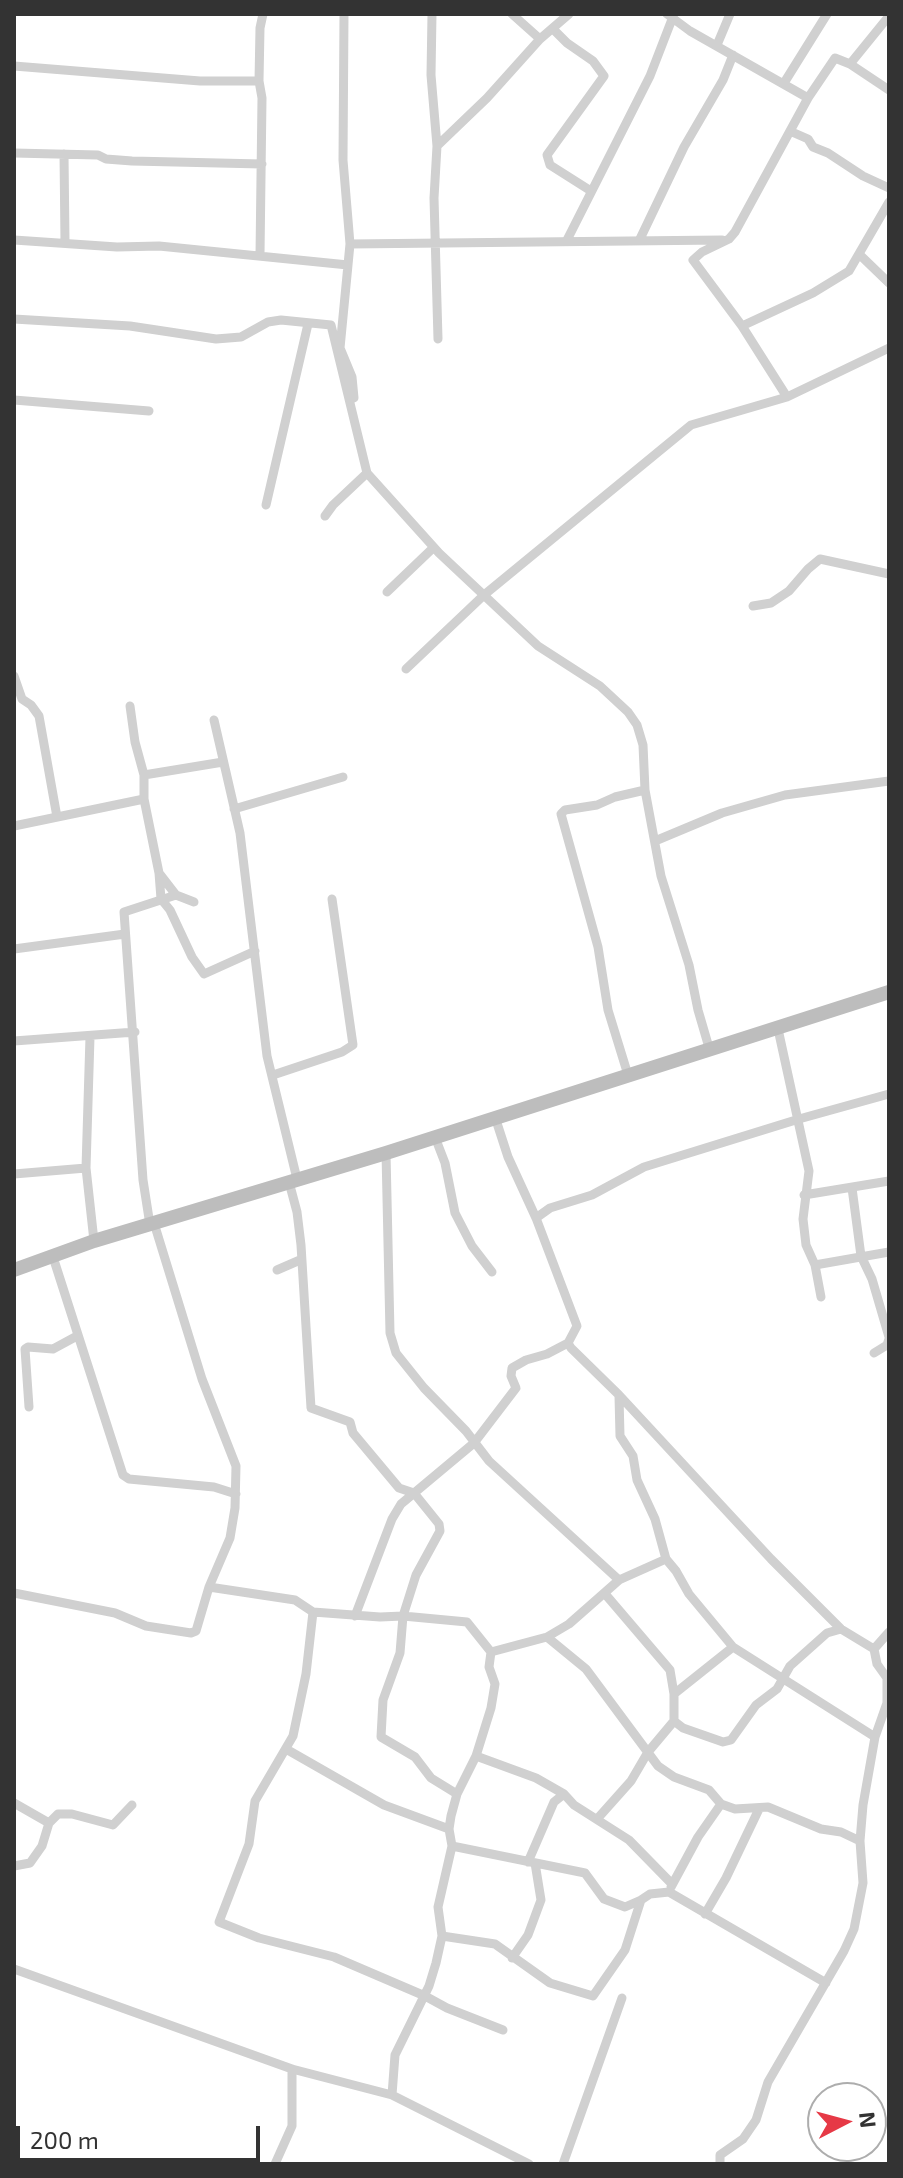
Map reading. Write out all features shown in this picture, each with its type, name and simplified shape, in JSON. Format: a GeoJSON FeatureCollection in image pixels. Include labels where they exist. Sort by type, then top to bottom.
{"type":"FeatureCollection","features":[{"type":"Feature","properties":{"kind":"main road"},"geometry":{"type":"LineString","coordinates":[[14,1270],[94,1241],[386,1153],[889,992]]}},
{"type":"Feature","properties":{"kind":"street"},"geometry":{"type":"LineString","coordinates":[[260,255],[262,98],[259,81],[263,14]]}},
{"type":"Feature","properties":{"kind":"street"},"geometry":{"type":"LineString","coordinates":[[331,325],[356,426],[352,377],[340,348],[350,244],[343,160],[344,14]]}},
{"type":"Feature","properties":{"kind":"street"},"geometry":{"type":"LineString","coordinates":[[432,14],[431,75],[437,146],[434,198],[438,339]]}},
{"type":"Feature","properties":{"kind":"street"},"geometry":{"type":"LineString","coordinates":[[512,14],[540,39]]}},
{"type":"Feature","properties":{"kind":"street"},"geometry":{"type":"LineString","coordinates":[[437,146],[487,98],[540,39],[569,14]]}},
{"type":"Feature","properties":{"kind":"street"},"geometry":{"type":"LineString","coordinates":[[717,45],[730,14]]}},
{"type":"Feature","properties":{"kind":"street"},"geometry":{"type":"LineString","coordinates":[[784,83],[827,14]]}},
{"type":"Feature","properties":{"kind":"street"},"geometry":{"type":"LineString","coordinates":[[567,240],[650,76],[671,15],[690,31],[808,98]]}},
{"type":"Feature","properties":{"kind":"street"},"geometry":{"type":"LineString","coordinates":[[850,64],[889,16]]}},
{"type":"Feature","properties":{"kind":"street"},"geometry":{"type":"LineString","coordinates":[[553,29],[593,61],[604,76],[547,155],[550,165],[591,191]]}},
{"type":"Feature","properties":{"kind":"street"},"geometry":{"type":"LineString","coordinates":[[639,241],[733,55]]}},
{"type":"Feature","properties":{"kind":"street"},"geometry":{"type":"LineString","coordinates":[[787,397],[742,326],[693,260],[729,239],[749,210],[808,98],[835,58],[850,64],[889,90]]}},
{"type":"Feature","properties":{"kind":"street"},"geometry":{"type":"LineString","coordinates":[[14,66],[200,81],[259,81]]}},
{"type":"Feature","properties":{"kind":"street"},"geometry":{"type":"LineString","coordinates":[[792,132],[863,176],[889,188]]}},
{"type":"Feature","properties":{"kind":"street"},"geometry":{"type":"LineString","coordinates":[[14,153],[262,164]]}},
{"type":"Feature","properties":{"kind":"street"},"geometry":{"type":"LineString","coordinates":[[64,154],[65,242]]}},
{"type":"Feature","properties":{"kind":"street"},"geometry":{"type":"LineString","coordinates":[[742,326],[830,284],[849,271],[889,202]]}},
{"type":"Feature","properties":{"kind":"street"},"geometry":{"type":"LineString","coordinates":[[350,244],[729,239]]}},
{"type":"Feature","properties":{"kind":"street"},"geometry":{"type":"LineString","coordinates":[[14,240],[159,246],[348,265]]}},
{"type":"Feature","properties":{"kind":"street"},"geometry":{"type":"LineString","coordinates":[[860,255],[889,283]]}},
{"type":"Feature","properties":{"kind":"street"},"geometry":{"type":"LineString","coordinates":[[14,319],[130,326],[216,339],[241,337],[268,322],[281,320],[331,325]]}},
{"type":"Feature","properties":{"kind":"street"},"geometry":{"type":"LineString","coordinates":[[266,505],[308,324]]}},
{"type":"Feature","properties":{"kind":"street"},"geometry":{"type":"LineString","coordinates":[[331,325],[367,473],[433,548],[544,651],[600,686],[628,712],[637,725],[643,745],[645,790],[666,897],[689,965],[710,1051]]}},
{"type":"Feature","properties":{"kind":"street"},"geometry":{"type":"LineString","coordinates":[[406,669],[484,595],[691,425],[787,397],[889,348]]}},
{"type":"Feature","properties":{"kind":"street"},"geometry":{"type":"LineString","coordinates":[[14,400],[149,411]]}},
{"type":"Feature","properties":{"kind":"street"},"geometry":{"type":"LineString","coordinates":[[325,516],[367,473]]}},
{"type":"Feature","properties":{"kind":"street"},"geometry":{"type":"LineString","coordinates":[[387,592],[433,548]]}},
{"type":"Feature","properties":{"kind":"street"},"geometry":{"type":"LineString","coordinates":[[753,606],[771,603],[789,591],[820,559],[889,574]]}},
{"type":"Feature","properties":{"kind":"street"},"geometry":{"type":"LineString","coordinates":[[14,676],[20,688],[18,700],[31,705],[39,716],[57,817]]}},
{"type":"Feature","properties":{"kind":"street"},"geometry":{"type":"LineString","coordinates":[[130,706],[144,775],[144,799],[161,899],[204,974],[255,951]]}},
{"type":"Feature","properties":{"kind":"street"},"geometry":{"type":"LineString","coordinates":[[214,720],[234,809],[267,1056],[293,1181],[311,1408],[350,1422],[353,1433],[399,1488],[414,1493],[439,1524],[440,1531],[416,1575],[403,1616],[400,1653],[383,1700],[381,1737],[415,1757],[431,1778],[457,1794]]}},
{"type":"Feature","properties":{"kind":"street"},"geometry":{"type":"LineString","coordinates":[[144,775],[223,762]]}},
{"type":"Feature","properties":{"kind":"street"},"geometry":{"type":"LineString","coordinates":[[234,809],[343,777]]}},
{"type":"Feature","properties":{"kind":"street"},"geometry":{"type":"LineString","coordinates":[[655,841],[722,813],[785,795],[889,781]]}},
{"type":"Feature","properties":{"kind":"street"},"geometry":{"type":"LineString","coordinates":[[628,1075],[608,1010],[598,947],[561,814],[565,810],[597,805],[645,790]]}},
{"type":"Feature","properties":{"kind":"street"},"geometry":{"type":"LineString","coordinates":[[14,826],[144,799]]}},
{"type":"Feature","properties":{"kind":"street"},"geometry":{"type":"LineString","coordinates":[[159,873],[176,895],[194,902]]}},
{"type":"Feature","properties":{"kind":"street"},"geometry":{"type":"LineString","coordinates":[[14,1593],[115,1613],[146,1626],[191,1633],[196,1631],[209,1587],[230,1538],[236,1466],[202,1379],[152,1224],[143,1180],[135,1032],[124,912],[176,895]]}},
{"type":"Feature","properties":{"kind":"street"},"geometry":{"type":"LineString","coordinates":[[273,1075],[342,1052],[353,1045],[332,899]]}},
{"type":"Feature","properties":{"kind":"street"},"geometry":{"type":"LineString","coordinates":[[14,949],[125,934]]}},
{"type":"Feature","properties":{"kind":"street"},"geometry":{"type":"LineString","coordinates":[[778,1029],[809,1171],[804,1195],[806,1245],[815,1265],[821,1297]]}},
{"type":"Feature","properties":{"kind":"street"},"geometry":{"type":"LineString","coordinates":[[14,1041],[135,1032]]}},
{"type":"Feature","properties":{"kind":"street"},"geometry":{"type":"LineString","coordinates":[[90,1037],[86,1168],[94,1241]]}},
{"type":"Feature","properties":{"kind":"street"},"geometry":{"type":"LineString","coordinates":[[536,1218],[550,1208],[592,1195],[644,1167],[889,1094]]}},
{"type":"Feature","properties":{"kind":"street"},"geometry":{"type":"LineString","coordinates":[[355,1616],[392,1519],[401,1504],[474,1443],[516,1388],[511,1376],[512,1368],[568,1343],[577,1326],[536,1218],[508,1157],[495,1117]]}},
{"type":"Feature","properties":{"kind":"street"},"geometry":{"type":"LineString","coordinates":[[435,1137],[445,1163],[455,1213],[472,1246],[492,1272]]}},
{"type":"Feature","properties":{"kind":"street"},"geometry":{"type":"LineString","coordinates":[[386,1153],[390,1333],[396,1353],[489,1461],[619,1580]]}},
{"type":"Feature","properties":{"kind":"street"},"geometry":{"type":"LineString","coordinates":[[14,1174],[86,1168]]}},
{"type":"Feature","properties":{"kind":"street"},"geometry":{"type":"LineString","coordinates":[[804,1195],[889,1181]]}},
{"type":"Feature","properties":{"kind":"street"},"geometry":{"type":"LineString","coordinates":[[852,1188],[861,1256],[872,1279],[889,1338],[887,1345],[874,1353]]}},
{"type":"Feature","properties":{"kind":"street"},"geometry":{"type":"LineString","coordinates":[[815,1265],[889,1252]]}},
{"type":"Feature","properties":{"kind":"street"},"geometry":{"type":"LineString","coordinates":[[53,1257],[123,1475],[129,1479],[214,1487],[236,1494]]}},
{"type":"Feature","properties":{"kind":"street"},"geometry":{"type":"LineString","coordinates":[[277,1270],[300,1260]]}},
{"type":"Feature","properties":{"kind":"street"},"geometry":{"type":"LineString","coordinates":[[29,1407],[25,1349],[58,1347],[77,1336]]}},
{"type":"Feature","properties":{"kind":"street"},"geometry":{"type":"LineString","coordinates":[[568,1343],[771,1559],[841,1629],[874,1649],[877,1664],[887,1678],[887,1703],[875,1737],[863,1805],[860,1841],[863,1883],[854,1929],[768,2082],[756,2120],[743,2139],[720,2155],[720,2164]]}},
{"type":"Feature","properties":{"kind":"street"},"geometry":{"type":"LineString","coordinates":[[619,1395],[620,1436],[633,1456],[637,1480],[655,1519],[666,1559],[689,1594],[733,1647],[875,1737]]}},
{"type":"Feature","properties":{"kind":"street"},"geometry":{"type":"LineString","coordinates":[[491,1652],[547,1637],[606,1595],[619,1580],[666,1559]]}},
{"type":"Feature","properties":{"kind":"street"},"geometry":{"type":"LineString","coordinates":[[209,1587],[295,1600],[313,1612],[467,1622],[491,1652],[489,1667],[495,1684],[491,1708],[476,1756],[457,1794],[449,1829],[452,1846],[438,1907],[442,1936],[436,1963],[425,1996],[395,2055],[392,2095]]}},
{"type":"Feature","properties":{"kind":"street"},"geometry":{"type":"LineString","coordinates":[[598,1818],[631,1781],[648,1752],[674,1721],[670,1670],[606,1595]]}},
{"type":"Feature","properties":{"kind":"street"},"geometry":{"type":"LineString","coordinates":[[313,1612],[306,1674],[293,1736],[255,1801],[249,1844],[219,1922],[259,1938],[334,1957],[503,2030]]}},
{"type":"Feature","properties":{"kind":"street"},"geometry":{"type":"LineString","coordinates":[[674,1721],[701,1736],[723,1742],[731,1740],[748,1715],[777,1689],[790,1666],[827,1633],[841,1629]]}},
{"type":"Feature","properties":{"kind":"street"},"geometry":{"type":"LineString","coordinates":[[874,1649],[889,1632]]}},
{"type":"Feature","properties":{"kind":"street"},"geometry":{"type":"LineString","coordinates":[[547,1637],[586,1669],[658,1766],[674,1777],[709,1790],[721,1804],[735,1809],[768,1807],[860,1841]]}},
{"type":"Feature","properties":{"kind":"street"},"geometry":{"type":"LineString","coordinates":[[674,1694],[733,1647]]}},
{"type":"Feature","properties":{"kind":"street"},"geometry":{"type":"LineString","coordinates":[[286,1749],[384,1805],[449,1829]]}},
{"type":"Feature","properties":{"kind":"street"},"geometry":{"type":"LineString","coordinates":[[476,1756],[536,1778],[564,1794],[574,1805],[629,1840],[670,1888],[705,1914],[826,1983]]}},
{"type":"Feature","properties":{"kind":"street"},"geometry":{"type":"LineString","coordinates":[[512,1958],[528,1935],[541,1900],[531,1862],[554,1802],[564,1794]]}},
{"type":"Feature","properties":{"kind":"street"},"geometry":{"type":"LineString","coordinates":[[14,1803],[49,1823]]}},
{"type":"Feature","properties":{"kind":"street"},"geometry":{"type":"LineString","coordinates":[[452,1846],[585,1873],[604,1899],[625,1907],[670,1888],[698,1837],[721,1804]]}},
{"type":"Feature","properties":{"kind":"street"},"geometry":{"type":"LineString","coordinates":[[14,1866],[30,1863],[42,1846],[49,1823],[61,1813],[113,1825],[132,1805]]}},
{"type":"Feature","properties":{"kind":"street"},"geometry":{"type":"LineString","coordinates":[[705,1914],[759,1809]]}},
{"type":"Feature","properties":{"kind":"street"},"geometry":{"type":"LineString","coordinates":[[442,1936],[495,1944],[550,1983],[593,1996],[625,1950],[641,1900]]}},
{"type":"Feature","properties":{"kind":"street"},"geometry":{"type":"LineString","coordinates":[[14,1969],[292,2069],[392,2095],[529,2164]]}},
{"type":"Feature","properties":{"kind":"street"},"geometry":{"type":"LineString","coordinates":[[563,2164],[622,1998]]}},
{"type":"Feature","properties":{"kind":"street"},"geometry":{"type":"LineString","coordinates":[[275,2164],[292,2126],[292,2069]]}}]}
